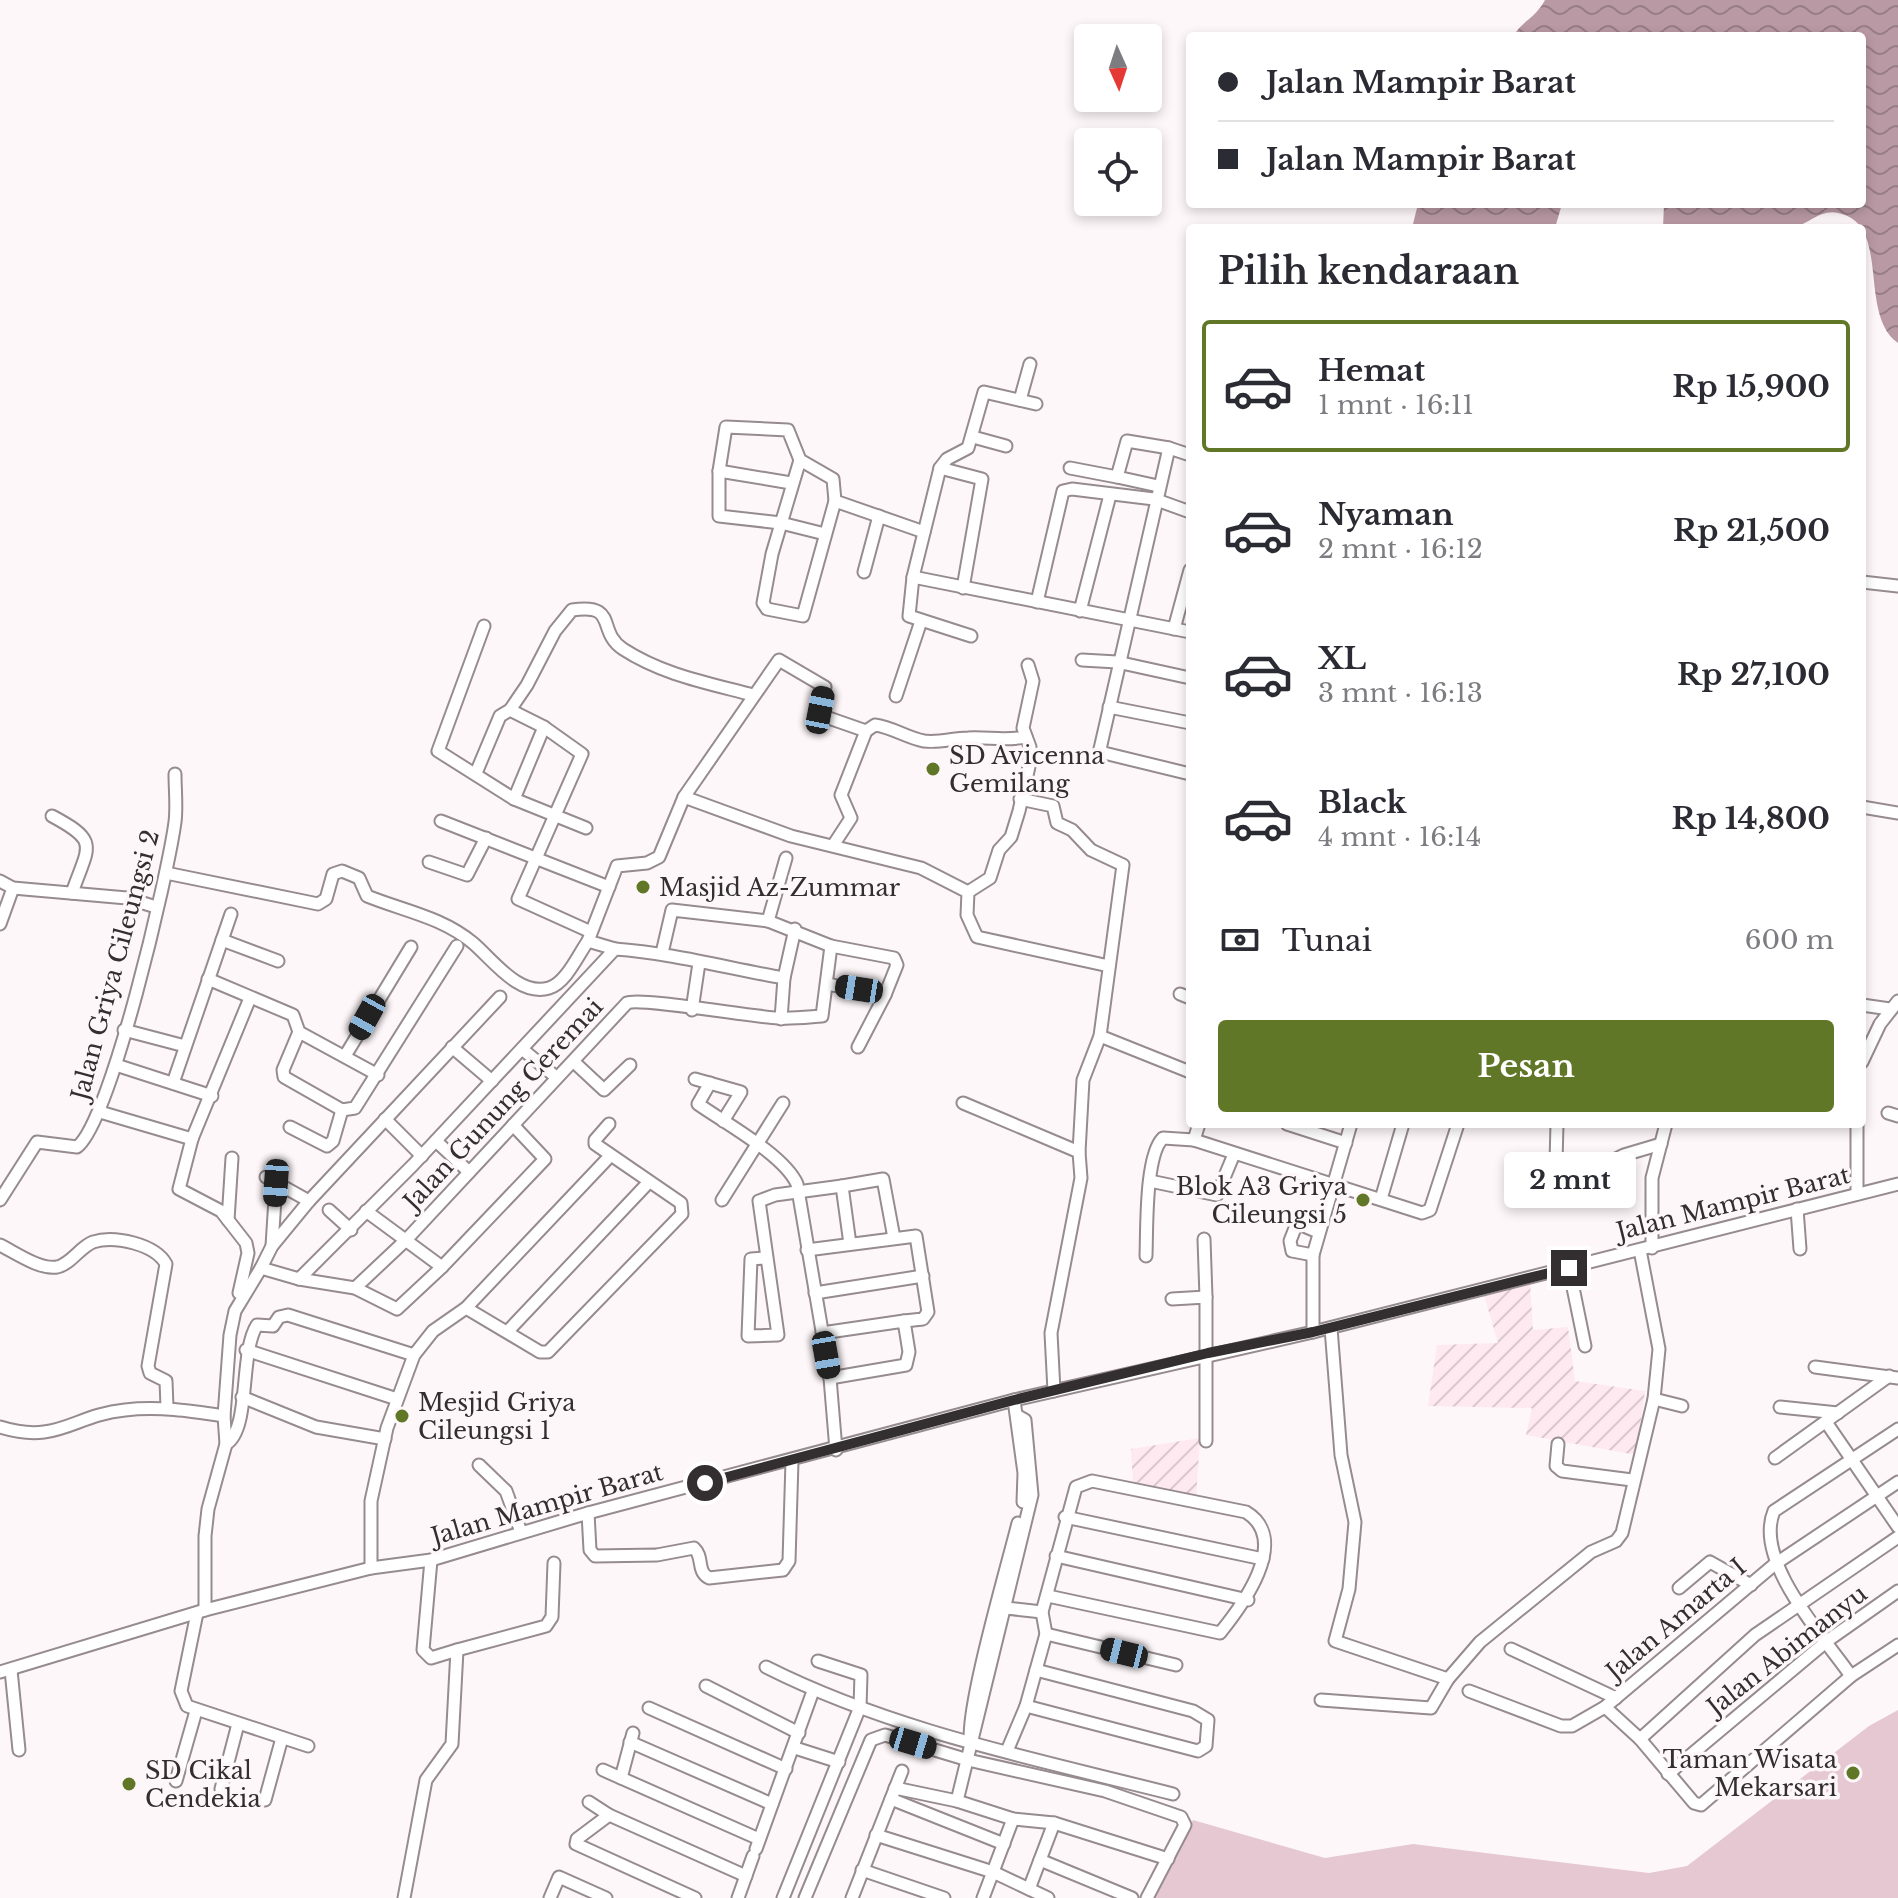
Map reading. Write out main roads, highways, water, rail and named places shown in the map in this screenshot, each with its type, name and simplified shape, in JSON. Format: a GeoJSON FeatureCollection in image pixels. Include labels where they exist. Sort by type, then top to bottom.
{"type":"FeatureCollection","features":[{"type":"Feature","properties":{"kind":"water"},"geometry":{"type":"Polygon","coordinates":[[[1545,0],[1898,0],[1898,343],[1886,329],[1879,312],[1866,224],[1857,224],[1832,212],[1802,224],[1663,224],[1664,208],[1866,208],[1866,32],[1516,32],[1545,0]]]}},
{"type":"Feature","properties":{"kind":"water"},"geometry":{"type":"Polygon","coordinates":[[[1417,208],[1561,208],[1556,224],[1413,224],[1417,208]]]}},
{"type":"Feature","properties":{"kind":"place","name":"SD Avicenna Gemilang"},"geometry":{"type":"Point","coordinates":[933,769]}},
{"type":"Feature","properties":{"kind":"place","name":"Masjid Az-Zummar"},"geometry":{"type":"Point","coordinates":[643,887]}},
{"type":"Feature","properties":{"kind":"place","name":"Blok A3 Griya Cileungsi 5"},"geometry":{"type":"Point","coordinates":[1363,1200]}},
{"type":"Feature","properties":{"kind":"place","name":"Mesjid Griya Cileungsi 1"},"geometry":{"type":"Point","coordinates":[402,1416]}},
{"type":"Feature","properties":{"kind":"place","name":"Taman Wisata Mekarsari"},"geometry":{"type":"Point","coordinates":[1853,1773]}},
{"type":"Feature","properties":{"kind":"place","name":"SD Cikal Cendekia"},"geometry":{"type":"Point","coordinates":[129,1784]}}]}
